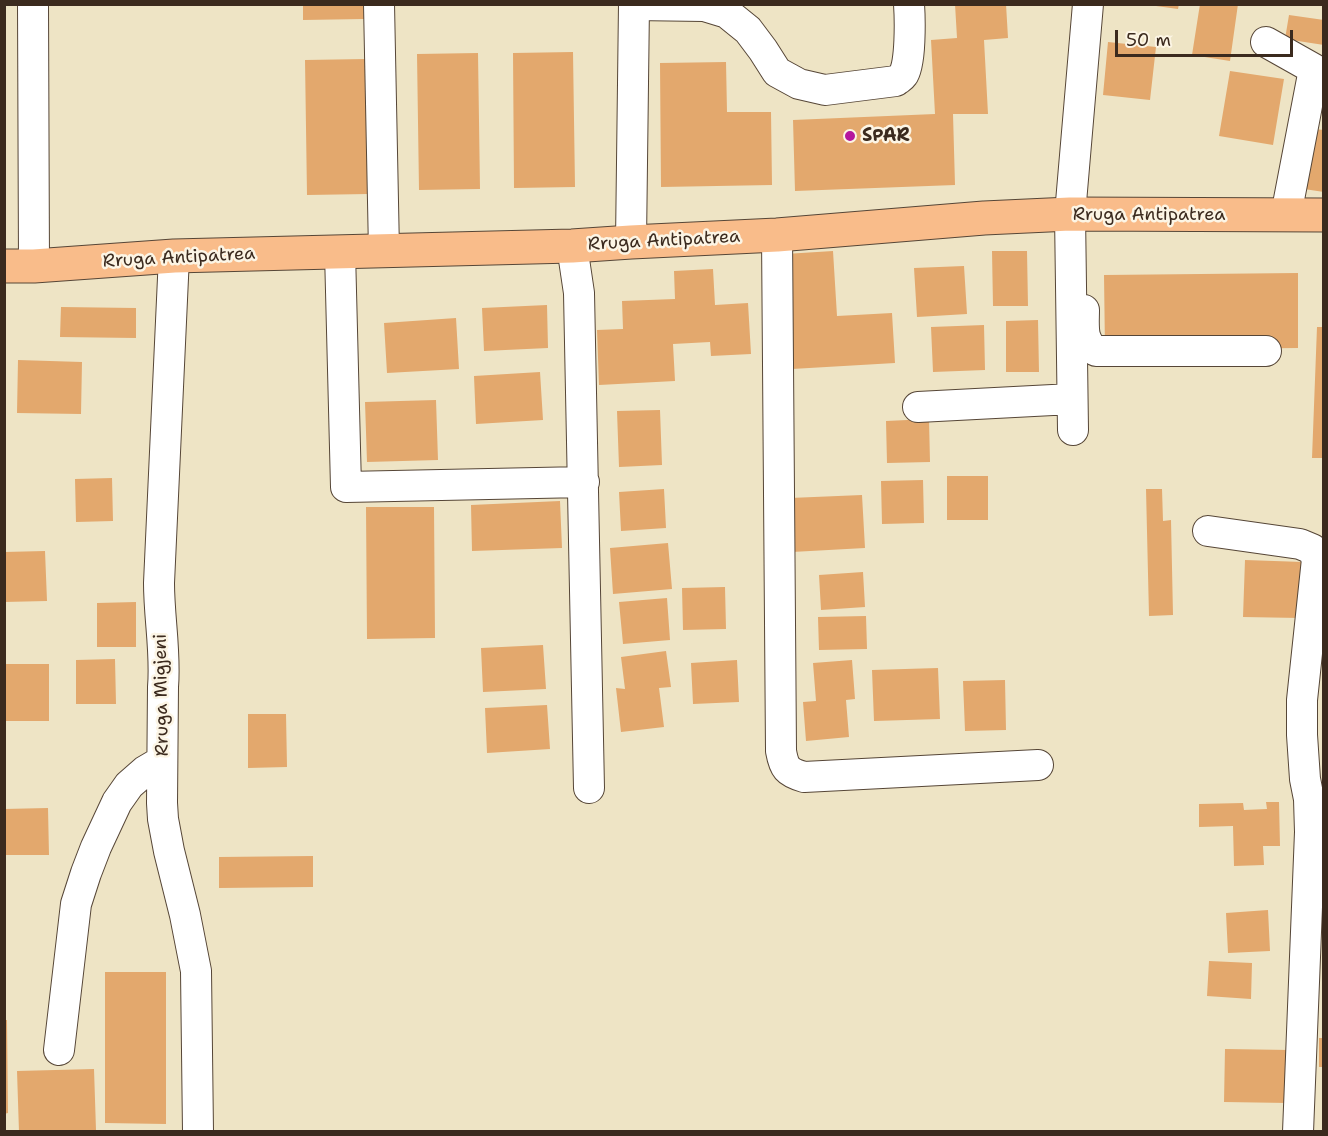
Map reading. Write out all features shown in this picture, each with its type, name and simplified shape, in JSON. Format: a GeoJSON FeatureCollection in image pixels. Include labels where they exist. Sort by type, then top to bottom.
{"type":"FeatureCollection","features":[{"type":"Feature","properties":{"kind":"main road","name":"Rruga Antipatrea"},"geometry":{"type":"LineString","coordinates":[[19,266],[174,256],[572,246],[777,235],[984,218],[1079,214],[1323,215]]}},
{"type":"Feature","properties":{"kind":"street"},"geometry":{"type":"LineString","coordinates":[[19,266],[33,4]]}},
{"type":"Feature","properties":{"kind":"street"},"geometry":{"type":"LineString","coordinates":[[379,4],[384,251]]}},
{"type":"Feature","properties":{"kind":"street"},"geometry":{"type":"LineString","coordinates":[[1073,430],[1072,399],[1088,4]]}},
{"type":"Feature","properties":{"kind":"street"},"geometry":{"type":"LineString","coordinates":[[631,242],[634,5],[704,6],[727,13],[748,30],[777,72],[799,84],[825,90],[896,81],[904,75],[908,55],[910,12]]}},
{"type":"Feature","properties":{"kind":"street"},"geometry":{"type":"LineString","coordinates":[[1266,42],[1314,69],[1286,215]]}},
{"type":"Feature","properties":{"kind":"street"},"geometry":{"type":"LineString","coordinates":[[1079,214],[1084,334],[1090,348],[1096,351],[1266,351]]}},
{"type":"Feature","properties":{"kind":"street"},"geometry":{"type":"LineString","coordinates":[[777,235],[781,751],[783,764],[791,773],[804,777],[1038,765]]}},
{"type":"Feature","properties":{"kind":"street"},"geometry":{"type":"LineString","coordinates":[[572,246],[579,293],[589,788]]}},
{"type":"Feature","properties":{"kind":"street"},"geometry":{"type":"LineString","coordinates":[[339,252],[346,487],[584,482]]}},
{"type":"Feature","properties":{"kind":"street","name":"Rruga Migjeni"},"geometry":{"type":"LineString","coordinates":[[174,256],[159,583],[164,671],[163,819],[196,971],[198,1131]]}},
{"type":"Feature","properties":{"kind":"street"},"geometry":{"type":"LineString","coordinates":[[918,406],[1072,399]]}},
{"type":"Feature","properties":{"kind":"street"},"geometry":{"type":"LineString","coordinates":[[1208,531],[1306,546],[1315,553],[1317,559],[1319,588],[1313,705],[1302,735],[1305,779],[1317,832],[1312,1080],[1298,1131]]}},
{"type":"Feature","properties":{"kind":"street"},"geometry":{"type":"LineString","coordinates":[[59,1050],[76,904],[86,873],[117,802],[129,785],[145,771],[162,761]]}},
{"type":"Feature","properties":{"kind":"building"},"geometry":{"type":"Polygon","coordinates":[[[303,4],[363,4],[364,19],[303,20],[303,4]]]}},
{"type":"Feature","properties":{"kind":"building"},"geometry":{"type":"Polygon","coordinates":[[[955,4],[1006,4],[1008,38],[984,40],[988,114],[953,114],[955,185],[795,191],[793,120],[935,114],[931,40],[957,38],[955,4]]]}},
{"type":"Feature","properties":{"kind":"building"},"geometry":{"type":"Polygon","coordinates":[[[1156,4],[1179,4],[1178,9],[1156,6],[1156,4]]]}},
{"type":"Feature","properties":{"kind":"building"},"geometry":{"type":"Polygon","coordinates":[[[1200,4],[1238,4],[1230,61],[1192,55],[1200,4]]]}},
{"type":"Feature","properties":{"kind":"building"},"geometry":{"type":"Polygon","coordinates":[[[1289,15],[1324,20],[1324,45],[1285,39],[1289,15]]]}},
{"type":"Feature","properties":{"kind":"building"},"geometry":{"type":"Polygon","coordinates":[[[1108,42],[1156,47],[1150,100],[1103,95],[1108,42]]]}},
{"type":"Feature","properties":{"kind":"building"},"geometry":{"type":"Polygon","coordinates":[[[573,52],[575,187],[514,188],[513,53],[573,52]]]}},
{"type":"Feature","properties":{"kind":"building"},"geometry":{"type":"Polygon","coordinates":[[[478,53],[480,189],[419,190],[417,54],[478,53]]]}},
{"type":"Feature","properties":{"kind":"building"},"geometry":{"type":"Polygon","coordinates":[[[366,59],[368,194],[307,195],[305,60],[366,59]]]}},
{"type":"Feature","properties":{"kind":"building"},"geometry":{"type":"Polygon","coordinates":[[[726,62],[727,112],[771,112],[772,185],[661,187],[660,63],[726,62]]]}},
{"type":"Feature","properties":{"kind":"building"},"geometry":{"type":"Polygon","coordinates":[[[1230,71],[1284,79],[1273,145],[1219,136],[1230,71]]]}},
{"type":"Feature","properties":{"kind":"building"},"geometry":{"type":"Polygon","coordinates":[[[1314,129],[1324,130],[1324,192],[1304,189],[1314,129]]]}},
{"type":"Feature","properties":{"kind":"building"},"geometry":{"type":"Polygon","coordinates":[[[833,251],[837,316],[892,313],[895,363],[792,369],[785,254],[833,251]]]}},
{"type":"Feature","properties":{"kind":"building"},"geometry":{"type":"Polygon","coordinates":[[[992,251],[1027,251],[1028,306],[993,306],[992,251]]]}},
{"type":"Feature","properties":{"kind":"building"},"geometry":{"type":"Polygon","coordinates":[[[964,266],[967,314],[917,317],[914,268],[964,266]]]}},
{"type":"Feature","properties":{"kind":"building"},"geometry":{"type":"Polygon","coordinates":[[[713,269],[715,305],[748,303],[751,354],[711,356],[710,342],[673,344],[675,381],[599,385],[597,330],[623,329],[622,301],[675,299],[674,271],[713,269]]]}},
{"type":"Feature","properties":{"kind":"building"},"geometry":{"type":"Polygon","coordinates":[[[1298,273],[1298,348],[1105,350],[1104,275],[1298,273]]]}},
{"type":"Feature","properties":{"kind":"building"},"geometry":{"type":"Polygon","coordinates":[[[547,305],[548,348],[484,351],[482,308],[547,305]]]}},
{"type":"Feature","properties":{"kind":"building"},"geometry":{"type":"Polygon","coordinates":[[[61,307],[136,308],[136,338],[60,337],[61,307]]]}},
{"type":"Feature","properties":{"kind":"building"},"geometry":{"type":"Polygon","coordinates":[[[456,318],[459,369],[387,373],[384,323],[456,318]]]}},
{"type":"Feature","properties":{"kind":"building"},"geometry":{"type":"Polygon","coordinates":[[[1038,320],[1039,372],[1006,372],[1006,321],[1038,320]]]}},
{"type":"Feature","properties":{"kind":"building"},"geometry":{"type":"Polygon","coordinates":[[[984,325],[985,370],[933,372],[931,327],[984,325]]]}},
{"type":"Feature","properties":{"kind":"building"},"geometry":{"type":"Polygon","coordinates":[[[1317,327],[1324,327],[1324,458],[1312,458],[1317,327]]]}},
{"type":"Feature","properties":{"kind":"building"},"geometry":{"type":"Polygon","coordinates":[[[18,360],[82,362],[81,414],[17,413],[18,360]]]}},
{"type":"Feature","properties":{"kind":"building"},"geometry":{"type":"Polygon","coordinates":[[[540,372],[543,420],[476,424],[474,376],[540,372]]]}},
{"type":"Feature","properties":{"kind":"building"},"geometry":{"type":"Polygon","coordinates":[[[436,400],[438,460],[367,462],[365,402],[436,400]]]}},
{"type":"Feature","properties":{"kind":"building"},"geometry":{"type":"Polygon","coordinates":[[[660,410],[662,465],[619,467],[617,411],[660,410]]]}},
{"type":"Feature","properties":{"kind":"building"},"geometry":{"type":"Polygon","coordinates":[[[929,419],[930,462],[887,463],[886,421],[929,419]]]}},
{"type":"Feature","properties":{"kind":"building"},"geometry":{"type":"Polygon","coordinates":[[[947,476],[988,476],[988,520],[947,520],[947,476]]]}},
{"type":"Feature","properties":{"kind":"building"},"geometry":{"type":"Polygon","coordinates":[[[112,478],[113,521],[76,522],[75,479],[112,478]]]}},
{"type":"Feature","properties":{"kind":"building"},"geometry":{"type":"Polygon","coordinates":[[[923,480],[924,523],[882,524],[881,481],[923,480]]]}},
{"type":"Feature","properties":{"kind":"building"},"geometry":{"type":"Polygon","coordinates":[[[664,489],[666,528],[621,531],[619,492],[664,489]]]}},
{"type":"Feature","properties":{"kind":"building"},"geometry":{"type":"Polygon","coordinates":[[[1146,489],[1162,489],[1163,521],[1171,520],[1173,615],[1149,616],[1146,489]]]}},
{"type":"Feature","properties":{"kind":"building"},"geometry":{"type":"Polygon","coordinates":[[[862,495],[865,548],[792,552],[790,498],[862,495]]]}},
{"type":"Feature","properties":{"kind":"building"},"geometry":{"type":"Polygon","coordinates":[[[560,501],[562,548],[472,551],[471,505],[560,501]]]}},
{"type":"Feature","properties":{"kind":"building"},"geometry":{"type":"Polygon","coordinates":[[[366,507],[434,507],[435,638],[367,639],[366,507]]]}},
{"type":"Feature","properties":{"kind":"building"},"geometry":{"type":"Polygon","coordinates":[[[668,543],[672,589],[613,594],[610,548],[668,543]]]}},
{"type":"Feature","properties":{"kind":"building"},"geometry":{"type":"Polygon","coordinates":[[[45,551],[47,601],[4,602],[4,552],[45,551]]]}},
{"type":"Feature","properties":{"kind":"building"},"geometry":{"type":"Polygon","coordinates":[[[1245,560],[1303,562],[1300,618],[1243,617],[1245,560]]]}},
{"type":"Feature","properties":{"kind":"building"},"geometry":{"type":"Polygon","coordinates":[[[863,572],[865,607],[821,610],[819,575],[863,572]]]}},
{"type":"Feature","properties":{"kind":"building"},"geometry":{"type":"Polygon","coordinates":[[[725,587],[726,629],[683,630],[682,588],[725,587]]]}},
{"type":"Feature","properties":{"kind":"building"},"geometry":{"type":"Polygon","coordinates":[[[667,598],[670,640],[623,644],[619,602],[667,598]]]}},
{"type":"Feature","properties":{"kind":"building"},"geometry":{"type":"Polygon","coordinates":[[[136,602],[136,647],[97,647],[97,603],[136,602]]]}},
{"type":"Feature","properties":{"kind":"building"},"geometry":{"type":"Polygon","coordinates":[[[866,616],[867,649],[819,650],[818,617],[866,616]]]}},
{"type":"Feature","properties":{"kind":"building"},"geometry":{"type":"Polygon","coordinates":[[[543,645],[546,689],[483,692],[481,648],[543,645]]]}},
{"type":"Feature","properties":{"kind":"building"},"geometry":{"type":"Polygon","coordinates":[[[666,651],[671,687],[659,688],[664,727],[621,732],[616,688],[625,689],[621,657],[666,651]]]}},
{"type":"Feature","properties":{"kind":"building"},"geometry":{"type":"Polygon","coordinates":[[[115,659],[116,704],[76,704],[76,660],[115,659]]]}},
{"type":"Feature","properties":{"kind":"building"},"geometry":{"type":"Polygon","coordinates":[[[737,660],[739,702],[693,704],[691,663],[737,660]]]}},
{"type":"Feature","properties":{"kind":"building"},"geometry":{"type":"Polygon","coordinates":[[[852,660],[855,699],[846,700],[849,737],[806,741],[803,702],[816,701],[813,663],[852,660]]]}},
{"type":"Feature","properties":{"kind":"building"},"geometry":{"type":"Polygon","coordinates":[[[4,664],[49,664],[49,721],[4,721],[4,664]]]}},
{"type":"Feature","properties":{"kind":"building"},"geometry":{"type":"Polygon","coordinates":[[[938,668],[940,719],[874,721],[872,670],[938,668]]]}},
{"type":"Feature","properties":{"kind":"building"},"geometry":{"type":"Polygon","coordinates":[[[1005,680],[1006,730],[965,731],[963,681],[1005,680]]]}},
{"type":"Feature","properties":{"kind":"building"},"geometry":{"type":"Polygon","coordinates":[[[547,705],[550,749],[487,753],[485,708],[547,705]]]}},
{"type":"Feature","properties":{"kind":"building"},"geometry":{"type":"Polygon","coordinates":[[[248,714],[286,714],[287,767],[248,768],[248,714]]]}},
{"type":"Feature","properties":{"kind":"building"},"geometry":{"type":"Polygon","coordinates":[[[1266,802],[1279,802],[1280,846],[1263,846],[1264,865],[1234,866],[1233,826],[1199,827],[1199,804],[1243,803],[1244,810],[1267,809],[1266,802]]]}},
{"type":"Feature","properties":{"kind":"building"},"geometry":{"type":"Polygon","coordinates":[[[48,808],[49,855],[4,855],[4,809],[48,808]]]}},
{"type":"Feature","properties":{"kind":"building"},"geometry":{"type":"Polygon","coordinates":[[[313,856],[313,887],[219,888],[219,857],[313,856]]]}},
{"type":"Feature","properties":{"kind":"building"},"geometry":{"type":"Polygon","coordinates":[[[1268,910],[1270,951],[1228,953],[1226,913],[1268,910]]]}},
{"type":"Feature","properties":{"kind":"building"},"geometry":{"type":"Polygon","coordinates":[[[1209,961],[1252,963],[1251,999],[1207,996],[1209,961]]]}},
{"type":"Feature","properties":{"kind":"building"},"geometry":{"type":"Polygon","coordinates":[[[105,972],[166,972],[166,1124],[105,1123],[105,972]]]}},
{"type":"Feature","properties":{"kind":"building"},"geometry":{"type":"Polygon","coordinates":[[[4,1020],[7,1020],[8,1113],[4,1114],[4,1020]]]}},
{"type":"Feature","properties":{"kind":"building"},"geometry":{"type":"Polygon","coordinates":[[[1319,1038],[1324,1038],[1324,1067],[1319,1067],[1319,1038]]]}},
{"type":"Feature","properties":{"kind":"building"},"geometry":{"type":"Polygon","coordinates":[[[1225,1049],[1290,1050],[1288,1103],[1224,1102],[1225,1049]]]}},
{"type":"Feature","properties":{"kind":"building"},"geometry":{"type":"Polygon","coordinates":[[[94,1069],[96,1130],[19,1132],[17,1071],[94,1069]]]}},
{"type":"Feature","properties":{"kind":"place","name":"SPAR"},"geometry":{"type":"Point","coordinates":[850,136]}}]}
